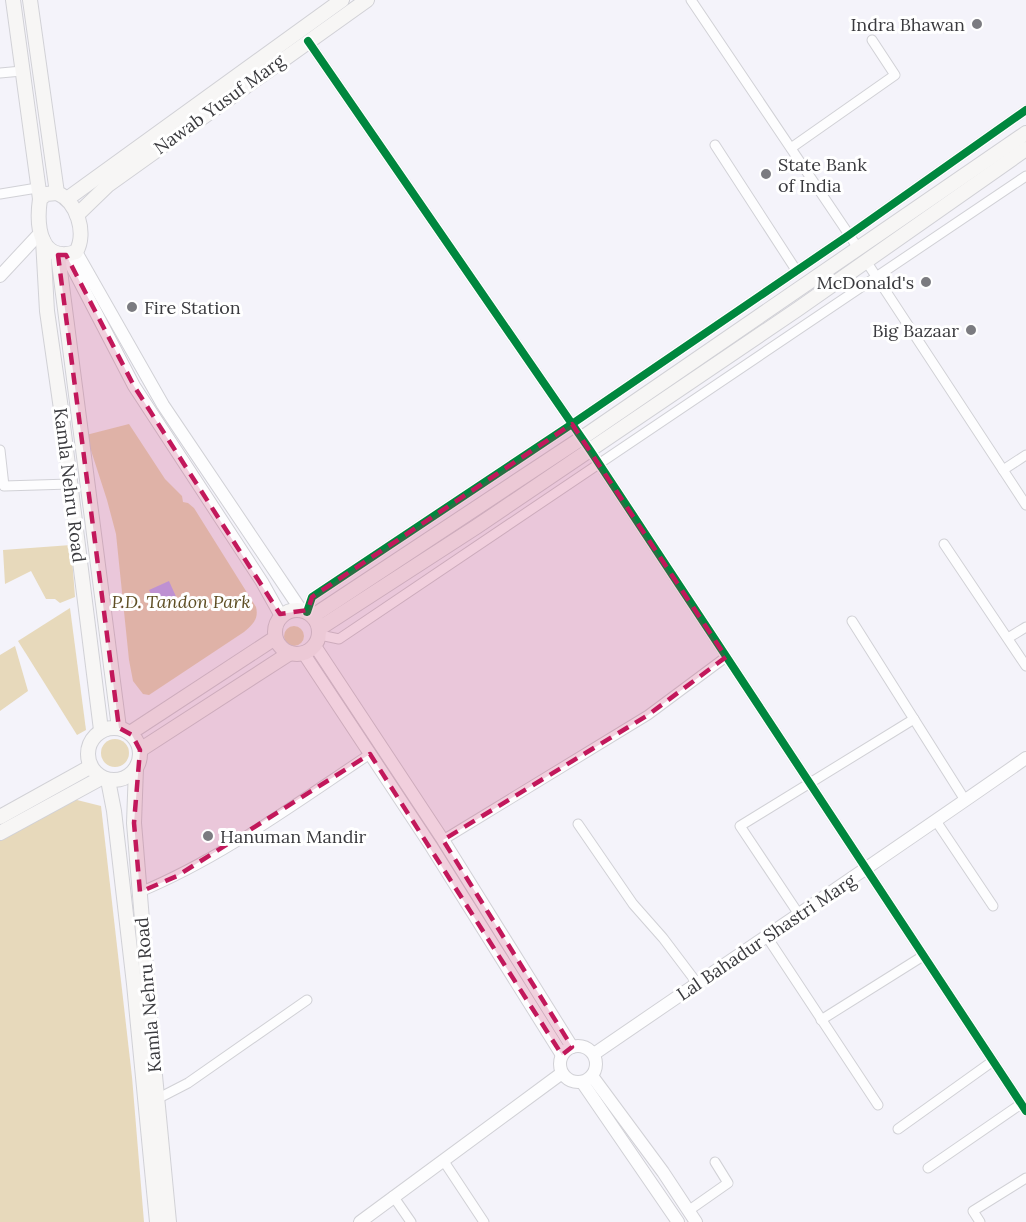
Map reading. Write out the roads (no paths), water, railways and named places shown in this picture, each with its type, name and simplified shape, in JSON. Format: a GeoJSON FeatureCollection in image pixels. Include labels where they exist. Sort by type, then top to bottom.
{"type":"FeatureCollection","features":[{"type":"Feature","properties":{"kind":"main road"},"geometry":{"type":"LineString","coordinates":[[13,0],[39,194],[62,196],[342,0]]}},
{"type":"Feature","properties":{"kind":"main road"},"geometry":{"type":"LineString","coordinates":[[30,0],[62,196],[77,215]]}},
{"type":"Feature","properties":{"kind":"main road","name":"Nawab Yusuf Marg"},"geometry":{"type":"LineString","coordinates":[[77,215],[108,185],[367,0]]}},
{"type":"Feature","properties":{"kind":"main road"},"geometry":{"type":"LineString","coordinates":[[310,643],[279,645],[275,638],[275,630],[281,616],[287,612],[307,612],[582,438],[1026,133]]}},
{"type":"Feature","properties":{"kind":"main road"},"geometry":{"type":"LineString","coordinates":[[140,750],[310,643],[1026,149]]}},
{"type":"Feature","properties":{"kind":"main road","name":"Kamla Nehru Road"},"geometry":{"type":"LineString","coordinates":[[39,194],[47,311],[101,730]]}},
{"type":"Feature","properties":{"kind":"main road","name":"Kamla Nehru Road"},"geometry":{"type":"LineString","coordinates":[[77,215],[80,245],[67,254],[124,731]]}},
{"type":"Feature","properties":{"kind":"main road"},"geometry":{"type":"LineString","coordinates":[[41,236],[49,250],[67,254]]}},
{"type":"Feature","properties":{"kind":"main road"},"geometry":{"type":"LineString","coordinates":[[307,612],[310,643]]}},
{"type":"Feature","properties":{"kind":"main road"},"geometry":{"type":"LineString","coordinates":[[104,779],[90,767],[87,750],[90,742],[101,730],[124,731],[275,638]]}},
{"type":"Feature","properties":{"kind":"main road"},"geometry":{"type":"LineString","coordinates":[[0,833],[104,779],[122,779],[130,775],[140,759],[140,750],[137,741],[124,731]]}},
{"type":"Feature","properties":{"kind":"main road"},"geometry":{"type":"LineString","coordinates":[[0,817],[90,767]]}},
{"type":"Feature","properties":{"kind":"main road","name":"Kamla Nehru Road"},"geometry":{"type":"LineString","coordinates":[[136,768],[134,823],[157,1099],[170,1222]]}},
{"type":"Feature","properties":{"kind":"main road","name":"Kamla Nehru Road"},"geometry":{"type":"LineString","coordinates":[[104,779],[114,811],[134,984],[157,1222]]}},
{"type":"Feature","properties":{"kind":"street"},"geometry":{"type":"LineString","coordinates":[[691,0],[858,248]]}},
{"type":"Feature","properties":{"kind":"street"},"geometry":{"type":"LineString","coordinates":[[308,40],[582,438],[1024,1108],[928,1168]]}},
{"type":"Feature","properties":{"kind":"street"},"geometry":{"type":"LineString","coordinates":[[790,148],[895,75],[872,40]]}},
{"type":"Feature","properties":{"kind":"street"},"geometry":{"type":"LineString","coordinates":[[0,73],[22,71]]}},
{"type":"Feature","properties":{"kind":"street"},"geometry":{"type":"LineString","coordinates":[[307,612],[312,597],[572,424],[1026,111]]}},
{"type":"Feature","properties":{"kind":"street"},"geometry":{"type":"LineString","coordinates":[[715,146],[796,270]]}},
{"type":"Feature","properties":{"kind":"street"},"geometry":{"type":"LineString","coordinates":[[310,643],[339,639],[1026,176]]}},
{"type":"Feature","properties":{"kind":"street"},"geometry":{"type":"LineString","coordinates":[[0,194],[39,194]]}},
{"type":"Feature","properties":{"kind":"street"},"geometry":{"type":"LineString","coordinates":[[0,276],[41,236]]}},
{"type":"Feature","properties":{"kind":"street"},"geometry":{"type":"LineString","coordinates":[[67,254],[163,405],[307,612]]}},
{"type":"Feature","properties":{"kind":"street"},"geometry":{"type":"LineString","coordinates":[[67,254],[134,386],[262,582],[281,616]]}},
{"type":"Feature","properties":{"kind":"street"},"geometry":{"type":"LineString","coordinates":[[866,261],[1026,505]]}},
{"type":"Feature","properties":{"kind":"street"},"geometry":{"type":"LineString","coordinates":[[0,450],[2,488],[70,484]]}},
{"type":"Feature","properties":{"kind":"street"},"geometry":{"type":"LineString","coordinates":[[1003,470],[1026,455]]}},
{"type":"Feature","properties":{"kind":"street"},"geometry":{"type":"LineString","coordinates":[[944,544],[1026,666]]}},
{"type":"Feature","properties":{"kind":"street"},"geometry":{"type":"LineString","coordinates":[[852,621],[965,800]]}},
{"type":"Feature","properties":{"kind":"street"},"geometry":{"type":"LineString","coordinates":[[1008,638],[1026,627]]}},
{"type":"Feature","properties":{"kind":"street"},"geometry":{"type":"LineString","coordinates":[[310,643],[370,754],[567,1051]]}},
{"type":"Feature","properties":{"kind":"street"},"geometry":{"type":"LineString","coordinates":[[310,643],[443,840],[567,1051]]}},
{"type":"Feature","properties":{"kind":"street"},"geometry":{"type":"LineString","coordinates":[[443,840],[648,715],[726,657]]}},
{"type":"Feature","properties":{"kind":"street"},"geometry":{"type":"LineString","coordinates":[[798,913],[740,825],[914,719]]}},
{"type":"Feature","properties":{"kind":"street"},"geometry":{"type":"LineString","coordinates":[[140,892],[177,876],[266,823],[370,754]]}},
{"type":"Feature","properties":{"kind":"street","name":"Lal Bahadur Shastri Marg"},"geometry":{"type":"LineString","coordinates":[[594,1054],[767,937],[798,913],[866,870],[1026,758]]}},
{"type":"Feature","properties":{"kind":"street"},"geometry":{"type":"LineString","coordinates":[[936,821],[993,906]]}},
{"type":"Feature","properties":{"kind":"street"},"geometry":{"type":"LineString","coordinates":[[578,824],[633,904],[663,938],[697,983]]}},
{"type":"Feature","properties":{"kind":"street"},"geometry":{"type":"LineString","coordinates":[[767,937],[878,1105]]}},
{"type":"Feature","properties":{"kind":"street"},"geometry":{"type":"LineString","coordinates":[[821,1020],[923,956]]}},
{"type":"Feature","properties":{"kind":"street"},"geometry":{"type":"LineString","coordinates":[[157,1099],[188,1083],[307,1000]]}},
{"type":"Feature","properties":{"kind":"street"},"geometry":{"type":"LineString","coordinates":[[584,1046],[594,1054],[597,1065],[587,1079],[571,1081],[562,1073],[560,1067],[567,1051],[584,1046]]}},
{"type":"Feature","properties":{"kind":"street"},"geometry":{"type":"LineString","coordinates":[[898,1129],[993,1061]]}},
{"type":"Feature","properties":{"kind":"street"},"geometry":{"type":"LineString","coordinates":[[360,1222],[562,1073]]}},
{"type":"Feature","properties":{"kind":"street"},"geometry":{"type":"LineString","coordinates":[[587,1079],[663,1172],[696,1222]]}},
{"type":"Feature","properties":{"kind":"street"},"geometry":{"type":"LineString","coordinates":[[587,1079],[678,1222]]}},
{"type":"Feature","properties":{"kind":"street"},"geometry":{"type":"LineString","coordinates":[[443,1160],[482,1219],[470,1222]]}},
{"type":"Feature","properties":{"kind":"street"},"geometry":{"type":"LineString","coordinates":[[688,1211],[728,1183],[715,1162]]}},
{"type":"Feature","properties":{"kind":"street"},"geometry":{"type":"LineString","coordinates":[[980,1222],[973,1211],[1026,1178]]}},
{"type":"Feature","properties":{"kind":"street"},"geometry":{"type":"LineString","coordinates":[[393,1196],[411,1222]]}},
{"type":"Feature","properties":{"kind":"place","name":"Indra Bhawan"},"geometry":{"type":"Point","coordinates":[977,24]}},
{"type":"Feature","properties":{"kind":"place","name":"State Bank of India"},"geometry":{"type":"Point","coordinates":[766,174]}},
{"type":"Feature","properties":{"kind":"place","name":"McDonald's"},"geometry":{"type":"Point","coordinates":[926,282]}},
{"type":"Feature","properties":{"kind":"place","name":"Fire Station"},"geometry":{"type":"Point","coordinates":[132,307]}},
{"type":"Feature","properties":{"kind":"place","name":"Big Bazaar"},"geometry":{"type":"Point","coordinates":[971,330]}},
{"type":"Feature","properties":{"kind":"place","name":"Hanuman Mandir"},"geometry":{"type":"Point","coordinates":[208,836]}},
{"type":"Feature","properties":{"kind":"park label","name":"P.D. Tandon Park"},"geometry":{"type":"Point","coordinates":[181,601]}}]}
